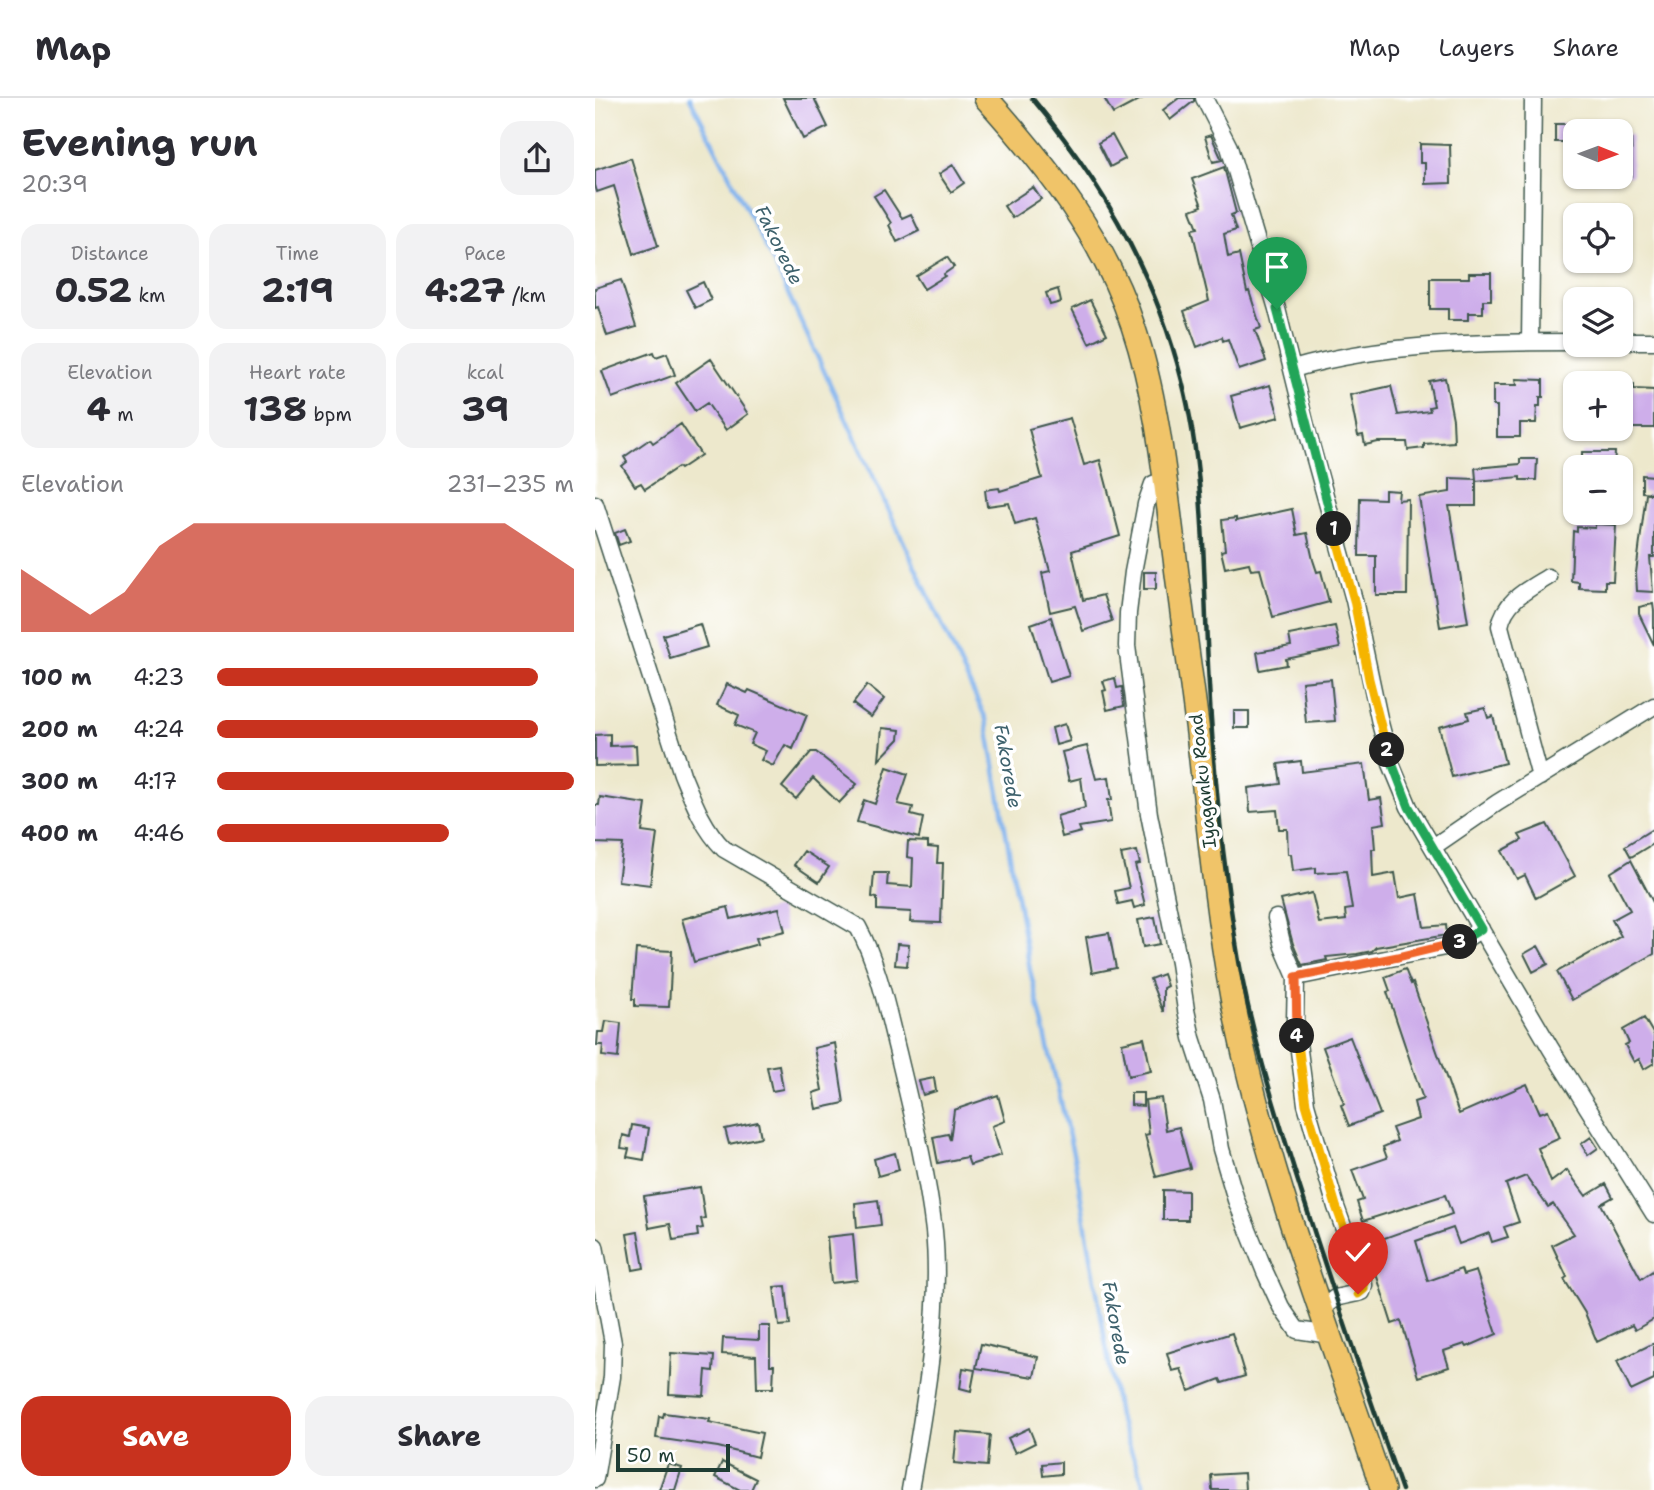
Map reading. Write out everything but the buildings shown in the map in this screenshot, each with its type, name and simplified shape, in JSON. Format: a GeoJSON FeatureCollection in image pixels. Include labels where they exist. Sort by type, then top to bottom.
{"type":"FeatureCollection","features":[{"type":"Feature","properties":{"kind":"highway","name":"Iyaganku Road"},"geometry":{"type":"LineString","coordinates":[[986,98],[1043,162],[1074,206],[1116,285],[1133,326],[1146,377],[1165,480],[1194,697],[1219,920],[1242,1049],[1272,1164],[1383,1490]]}},
{"type":"Feature","properties":{"kind":"street"},"geometry":{"type":"LineString","coordinates":[[1204,98],[1229,147],[1293,369],[1354,600],[1369,679],[1391,764],[1409,807],[1551,1049],[1654,1214]]}},
{"type":"Feature","properties":{"kind":"street"},"geometry":{"type":"LineString","coordinates":[[1530,342],[1533,98]]}},
{"type":"Feature","properties":{"kind":"street"},"geometry":{"type":"LineString","coordinates":[[1633,341],[1654,341]]}},
{"type":"Feature","properties":{"kind":"street"},"geometry":{"type":"LineString","coordinates":[[1293,369],[1332,358],[1373,351],[1563,342]]}},
{"type":"Feature","properties":{"kind":"street"},"geometry":{"type":"LineString","coordinates":[[1165,480],[1153,485],[1146,504],[1133,572],[1127,646],[1149,814],[1186,1010],[1212,1100],[1221,1149],[1236,1199],[1281,1307],[1297,1329],[1330,1335]]}},
{"type":"Feature","properties":{"kind":"street"},"geometry":{"type":"LineString","coordinates":[[595,504],[682,774],[700,817],[713,839],[723,849],[858,927],[869,947],[914,1116],[934,1233],[935,1298],[924,1408],[911,1490]]}},
{"type":"Feature","properties":{"kind":"street"},"geometry":{"type":"LineString","coordinates":[[1540,777],[1500,625],[1509,603],[1548,577]]}},
{"type":"Feature","properties":{"kind":"street"},"geometry":{"type":"LineString","coordinates":[[1433,847],[1497,803],[1654,706]]}},
{"type":"Feature","properties":{"kind":"street"},"geometry":{"type":"LineString","coordinates":[[1276,918],[1283,947],[1296,977],[1295,1020],[1306,1104],[1336,1206],[1364,1284],[1362,1292],[1335,1298],[1321,1309]]}},
{"type":"Feature","properties":{"kind":"street"},"geometry":{"type":"LineString","coordinates":[[1296,977],[1445,947],[1461,942],[1481,929]]}},
{"type":"Feature","properties":{"kind":"street"},"geometry":{"type":"LineString","coordinates":[[595,1246],[613,1343],[612,1377],[595,1479]]}},
{"type":"Feature","properties":{"kind":"waterway","name":"Fakorede"},"geometry":{"type":"LineString","coordinates":[[690,98],[770,255],[986,719],[1030,970],[1075,1162],[1118,1416],[1146,1490]]}},
{"type":"Feature","properties":{"kind":"railway"},"geometry":{"type":"LineString","coordinates":[[1032,98],[1081,162],[1123,231],[1157,304],[1182,381],[1199,478],[1214,756],[1225,868],[1241,975],[1255,1037],[1282,1130],[1402,1490]]}},
{"type":"Feature","properties":{"kind":"route"},"geometry":{"type":"LineString","coordinates":[[1277,309],[1354,600],[1369,679],[1391,764],[1409,807],[1481,929],[1461,942],[1445,947],[1296,977],[1295,1020],[1306,1104],[1336,1206],[1364,1284],[1364,1289],[1358,1294]]}}]}
